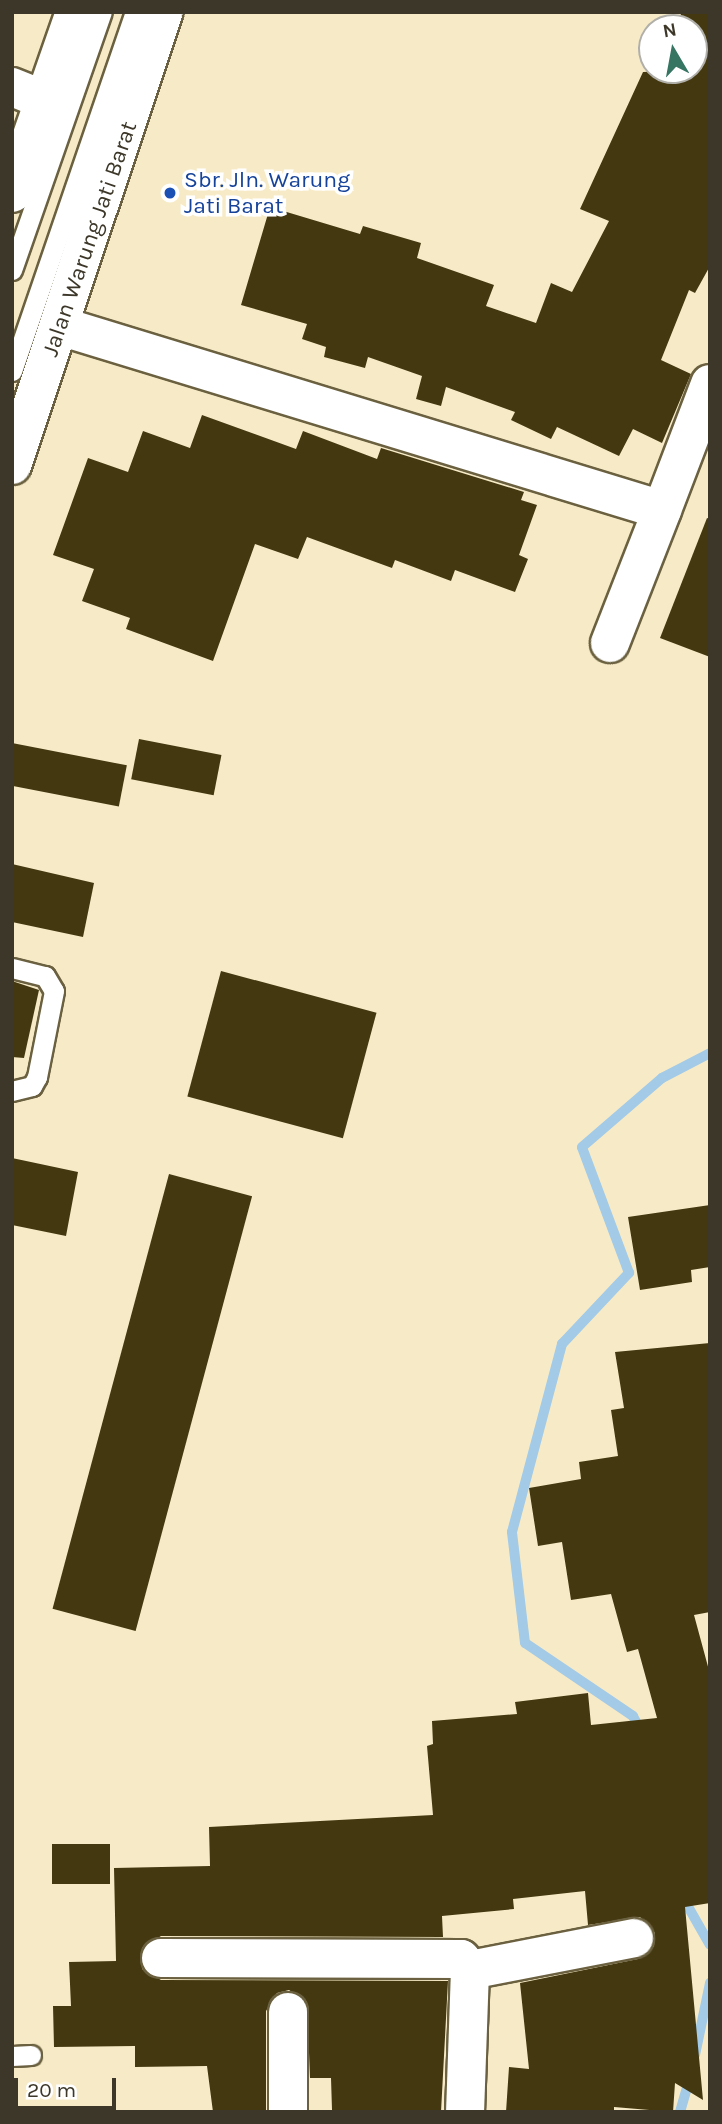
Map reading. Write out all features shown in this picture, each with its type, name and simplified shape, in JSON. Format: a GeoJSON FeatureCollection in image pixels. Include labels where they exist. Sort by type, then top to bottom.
{"type":"FeatureCollection","features":[{"type":"Feature","properties":{"kind":"street"},"geometry":{"type":"LineString","coordinates":[[12,193],[29,94],[75,12]]}},
{"type":"Feature","properties":{"kind":"street","name":"Jalan Warung Jati Barat"},"geometry":{"type":"LineString","coordinates":[[12,465],[164,12]]}},
{"type":"Feature","properties":{"kind":"street"},"geometry":{"type":"LineString","coordinates":[[60,326],[662,510]]}},
{"type":"Feature","properties":{"kind":"street"},"geometry":{"type":"LineString","coordinates":[[610,643],[710,384]]}},
{"type":"Feature","properties":{"kind":"street"},"geometry":{"type":"LineString","coordinates":[[161,1958],[465,1965],[634,1938]]}},
{"type":"Feature","properties":{"kind":"street"},"geometry":{"type":"LineString","coordinates":[[465,1965],[465,2112]]}},
{"type":"Feature","properties":{"kind":"street"},"geometry":{"type":"LineString","coordinates":[[288,2012],[288,2112]]}},
{"type":"Feature","properties":{"kind":"lane"},"geometry":{"type":"LineString","coordinates":[[12,270],[102,12]]}},
{"type":"Feature","properties":{"kind":"lane"},"geometry":{"type":"LineString","coordinates":[[12,371],[135,12]]}},
{"type":"Feature","properties":{"kind":"lane"},"geometry":{"type":"LineString","coordinates":[[12,968],[45,976],[54,991],[37,1077],[32,1086],[12,1091]]}},
{"type":"Feature","properties":{"kind":"building"},"geometry":{"type":"Polygon","coordinates":[[[710,12],[710,266],[695,293],[689,290],[661,360],[691,374],[662,443],[633,429],[619,456],[557,427],[551,439],[511,420],[515,412],[446,387],[441,406],[416,399],[422,376],[368,357],[365,368],[324,357],[326,347],[302,339],[307,324],[241,305],[270,207],[360,234],[363,226],[421,243],[417,258],[494,285],[486,306],[536,323],[551,283],[572,292],[609,221],[580,209],[638,83],[708,84],[708,14],[681,14],[710,12]]]}},
{"type":"Feature","properties":{"kind":"building"},"geometry":{"type":"Polygon","coordinates":[[[202,415],[296,449],[303,431],[377,459],[381,448],[524,492],[521,500],[537,505],[519,555],[528,559],[515,592],[455,570],[451,581],[395,560],[392,568],[307,537],[298,559],[255,544],[213,661],[126,629],[130,618],[82,601],[94,569],[53,555],[88,458],[128,472],[143,431],[190,448],[202,415]]]}},
{"type":"Feature","properties":{"kind":"building"},"geometry":{"type":"Polygon","coordinates":[[[707,518],[710,519],[710,657],[660,638],[707,518]]]}},
{"type":"Feature","properties":{"kind":"building"},"geometry":{"type":"Polygon","coordinates":[[[139,739],[221,755],[214,795],[131,779],[139,739]]]}},
{"type":"Feature","properties":{"kind":"building"},"geometry":{"type":"Polygon","coordinates":[[[12,743],[127,765],[119,807],[12,786],[12,743]]]}},
{"type":"Feature","properties":{"kind":"building"},"geometry":{"type":"Polygon","coordinates":[[[12,864],[94,883],[83,937],[12,922],[12,864]]]}},
{"type":"Feature","properties":{"kind":"building"},"geometry":{"type":"Polygon","coordinates":[[[221,971],[377,1013],[343,1138],[187,1097],[221,971]]]}},
{"type":"Feature","properties":{"kind":"building"},"geometry":{"type":"Polygon","coordinates":[[[12,981],[39,990],[24,1058],[12,1057],[12,981]]]}},
{"type":"Feature","properties":{"kind":"building"},"geometry":{"type":"Polygon","coordinates":[[[12,1158],[78,1172],[66,1236],[12,1225],[12,1158]]]}},
{"type":"Feature","properties":{"kind":"building"},"geometry":{"type":"Polygon","coordinates":[[[169,1174],[252,1196],[136,1631],[53,1609],[169,1174]]]}},
{"type":"Feature","properties":{"kind":"building"},"geometry":{"type":"Polygon","coordinates":[[[710,1205],[710,1267],[691,1270],[692,1282],[640,1290],[628,1217],[710,1205]]]}},
{"type":"Feature","properties":{"kind":"building"},"geometry":{"type":"Polygon","coordinates":[[[710,1343],[710,1612],[694,1615],[710,1674],[710,1903],[685,1907],[703,2100],[675,2083],[673,2112],[614,2107],[614,2112],[506,2112],[509,2067],[529,2069],[520,1983],[638,1959],[654,1946],[655,1933],[640,1917],[588,1925],[585,1891],[513,1899],[514,1909],[442,1916],[443,1937],[161,1936],[142,1948],[142,1969],[161,1980],[448,1981],[441,2112],[332,2110],[331,2078],[310,2078],[307,2002],[289,1990],[277,1993],[266,2011],[266,2112],[213,2112],[207,2066],[135,2067],[135,2046],[54,2047],[53,2006],[71,2006],[69,1962],[116,1961],[114,1868],[210,1866],[209,1827],[433,1815],[427,1746],[433,1744],[432,1721],[517,1714],[515,1702],[588,1693],[591,1725],[657,1718],[638,1649],[627,1652],[611,1594],[571,1600],[562,1542],[538,1546],[529,1488],[581,1479],[579,1462],[618,1456],[611,1410],[624,1408],[615,1352],[710,1343]]]}},
{"type":"Feature","properties":{"kind":"building"},"geometry":{"type":"Polygon","coordinates":[[[52,1844],[110,1844],[110,1884],[52,1884],[52,1844]]]}},
{"type":"Feature","properties":{"kind":"waterway"},"geometry":{"type":"LineString","coordinates":[[642,1733],[633,1716],[525,1643],[512,1532],[562,1344],[629,1273],[582,1147],[662,1078],[710,1053]]}},
{"type":"Feature","properties":{"kind":"waterway"},"geometry":{"type":"LineString","coordinates":[[682,1896],[710,1945]]}},
{"type":"Feature","properties":{"kind":"waterway"},"geometry":{"type":"LineString","coordinates":[[695,2055],[710,1983]]}},
{"type":"Feature","properties":{"kind":"waterway"},"geometry":{"type":"LineString","coordinates":[[680,2112],[690,2077]]}},
{"type":"Feature","properties":{"kind":"place","name":"Sbr. Jln. Warung Jati Barat"},"geometry":{"type":"Point","coordinates":[170,193]}}]}
